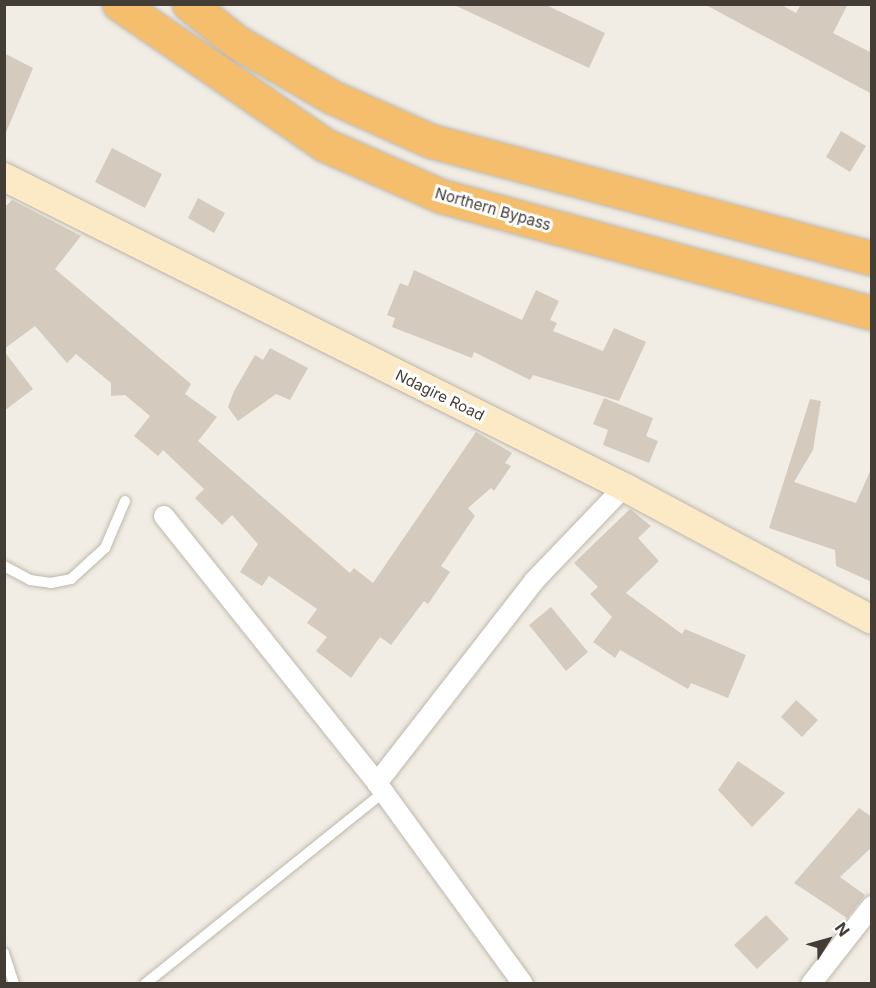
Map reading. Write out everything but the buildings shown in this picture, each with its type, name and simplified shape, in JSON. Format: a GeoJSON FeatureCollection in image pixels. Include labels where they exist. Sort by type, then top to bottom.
{"type":"FeatureCollection","features":[{"type":"Feature","properties":{"kind":"highway","name":"Northern Bypass"},"geometry":{"type":"LineString","coordinates":[[119,4],[325,145],[441,196],[872,313]]}},
{"type":"Feature","properties":{"kind":"highway"},"geometry":{"type":"LineString","coordinates":[[189,4],[237,42],[332,97],[431,141],[872,258]]}},
{"type":"Feature","properties":{"kind":"street","name":"Ndagire Road"},"geometry":{"type":"LineString","coordinates":[[4,177],[624,487],[872,620]]}},
{"type":"Feature","properties":{"kind":"street"},"geometry":{"type":"LineString","coordinates":[[380,787],[534,581],[624,487]]}},
{"type":"Feature","properties":{"kind":"street"},"geometry":{"type":"LineString","coordinates":[[164,516],[380,787],[523,984]]}},
{"type":"Feature","properties":{"kind":"street"},"geometry":{"type":"LineString","coordinates":[[811,984],[871,910]]}},
{"type":"Feature","properties":{"kind":"lane"},"geometry":{"type":"LineString","coordinates":[[4,566],[30,580],[51,584],[71,579],[105,548],[125,501]]}},
{"type":"Feature","properties":{"kind":"lane"},"geometry":{"type":"LineString","coordinates":[[145,984],[380,787]]}},
{"type":"Feature","properties":{"kind":"lane"},"geometry":{"type":"LineString","coordinates":[[4,953],[14,984]]}}]}
